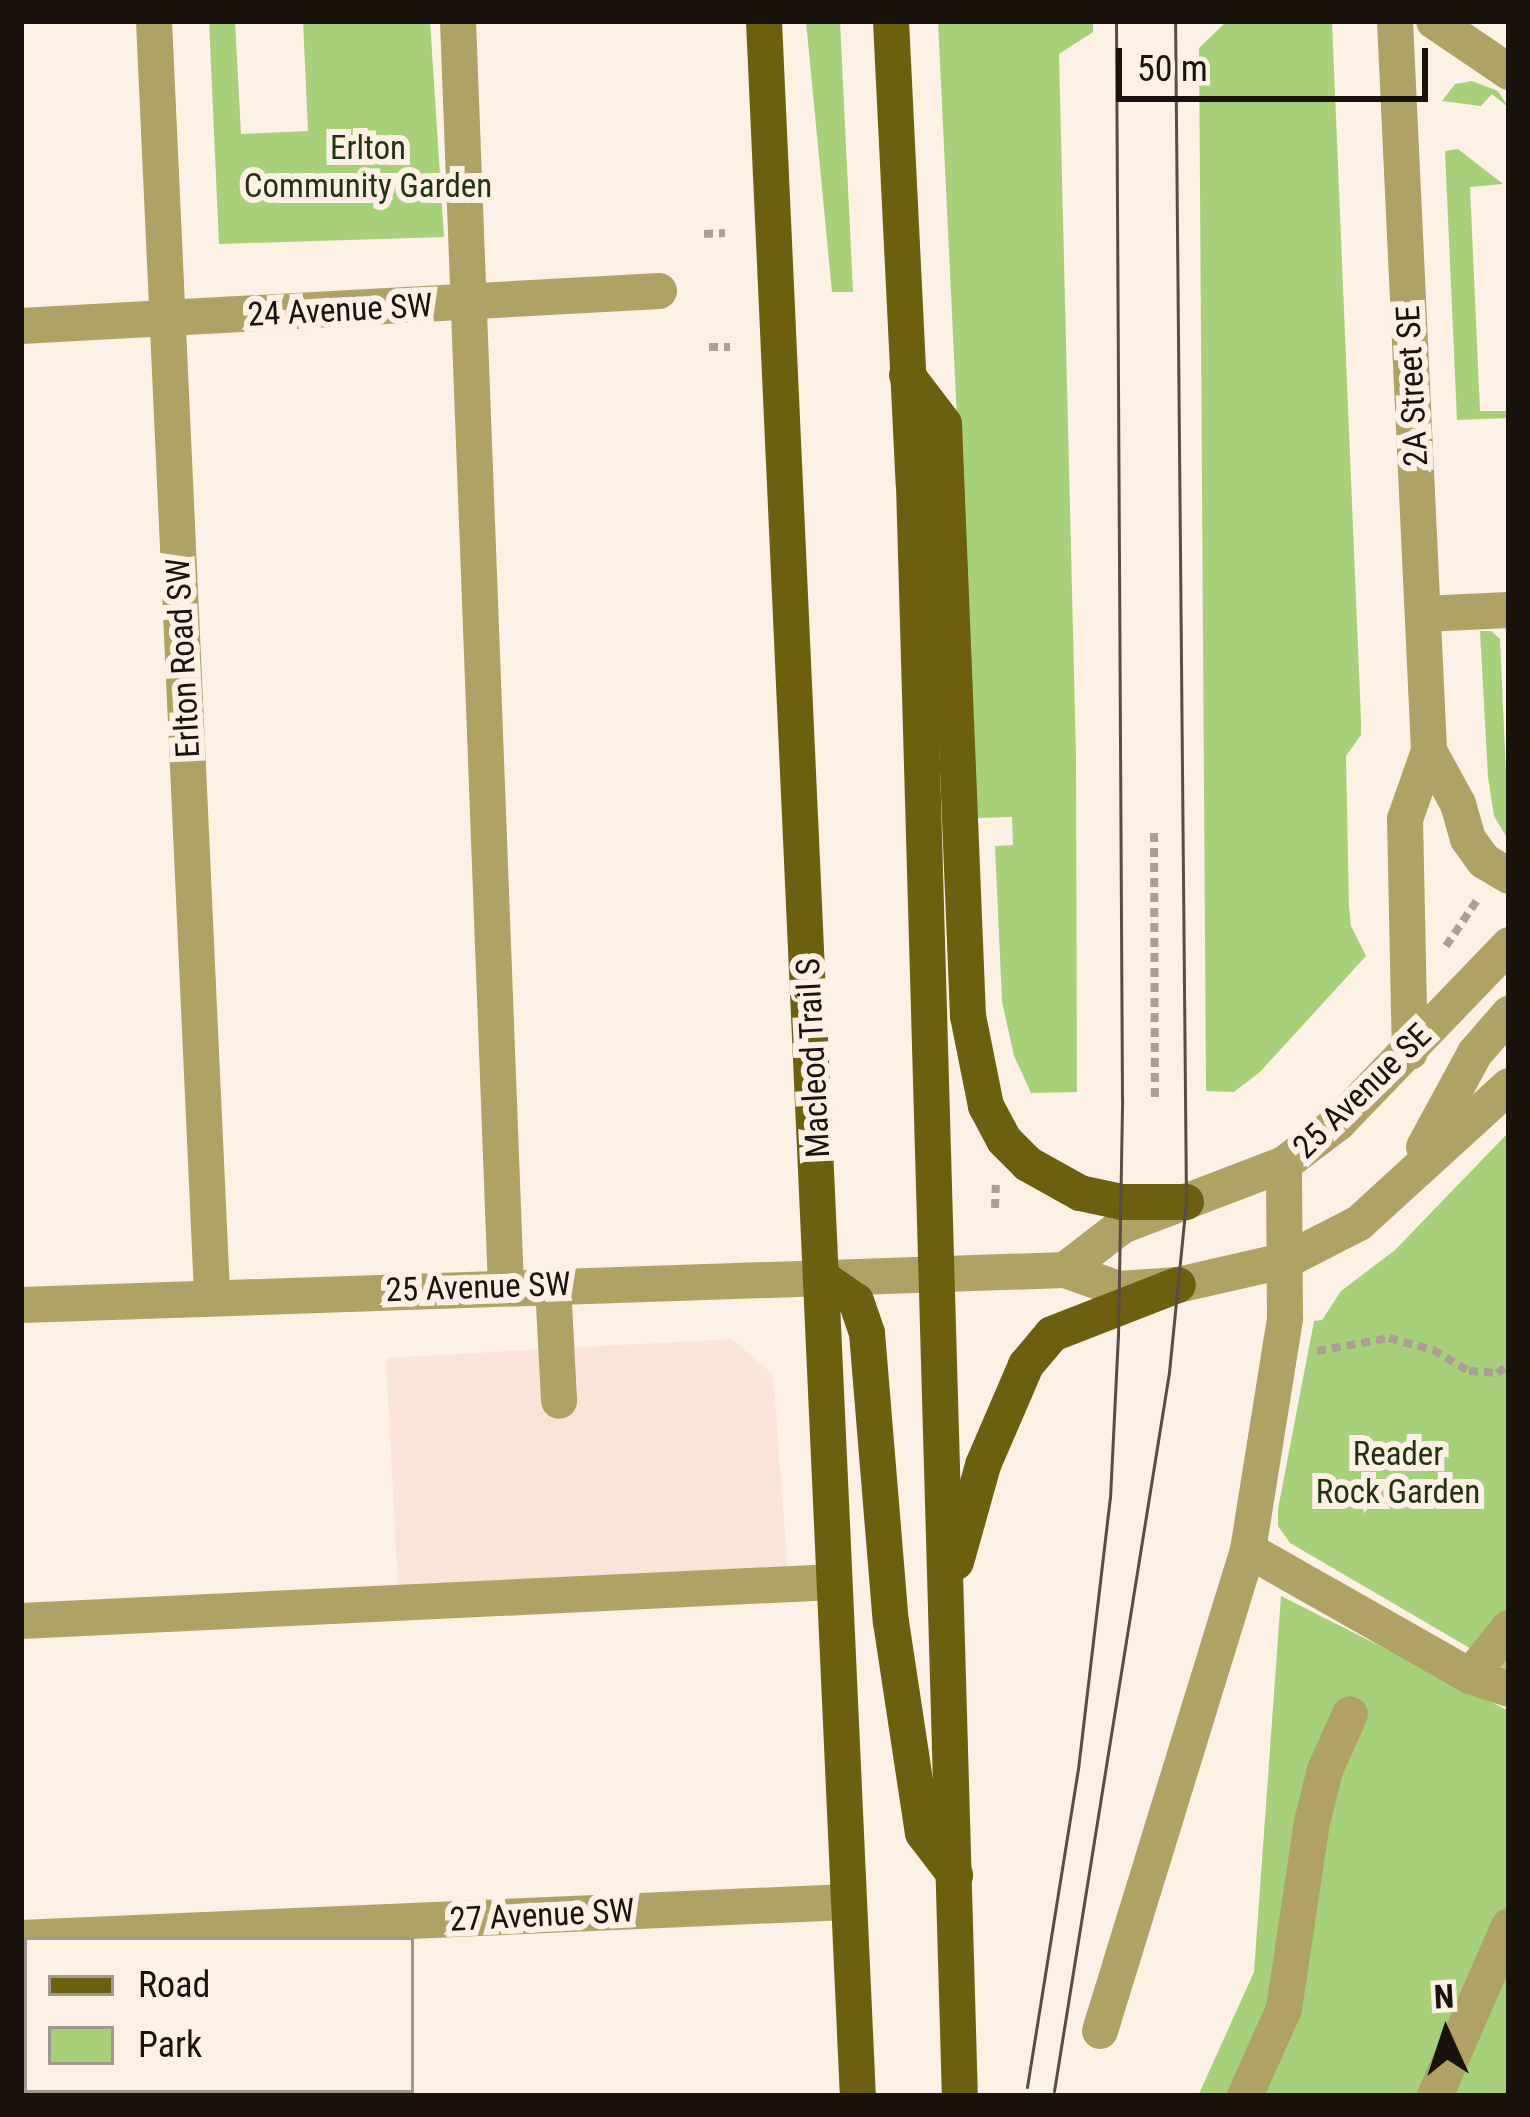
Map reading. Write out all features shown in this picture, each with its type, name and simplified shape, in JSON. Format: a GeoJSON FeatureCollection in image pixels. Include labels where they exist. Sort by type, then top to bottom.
{"type":"FeatureCollection","features":[{"type":"Feature","properties":{"kind":"main road","name":"Macleod Trail S"},"geometry":{"type":"LineString","coordinates":[[764,21],[858,2096]]}},
{"type":"Feature","properties":{"kind":"main road"},"geometry":{"type":"LineString","coordinates":[[891,21],[907,375],[960,2096]]}},
{"type":"Feature","properties":{"kind":"main road"},"geometry":{"type":"LineString","coordinates":[[907,375],[944,424],[968,1016],[986,1106],[1004,1140],[1028,1164],[1080,1193],[1122,1202],[1186,1202]]}},
{"type":"Feature","properties":{"kind":"main road"},"geometry":{"type":"LineString","coordinates":[[824,1279],[856,1301],[867,1333],[891,1622],[923,1833],[955,1875]]}},
{"type":"Feature","properties":{"kind":"main road"},"geometry":{"type":"LineString","coordinates":[[946,1594],[982,1465],[1026,1365],[1052,1334],[1178,1285]]}},
{"type":"Feature","properties":{"kind":"street","name":"Erlton Road SW"},"geometry":{"type":"LineString","coordinates":[[154,21],[212,1295]]}},
{"type":"Feature","properties":{"kind":"street"},"geometry":{"type":"LineString","coordinates":[[458,21],[506,1286]]}},
{"type":"Feature","properties":{"kind":"street","name":"2A Street SE"},"geometry":{"type":"LineString","coordinates":[[1395,21],[1429,751],[1405,819],[1410,1052]]}},
{"type":"Feature","properties":{"kind":"street"},"geometry":{"type":"LineString","coordinates":[[1434,21],[1504,59]]}},
{"type":"Feature","properties":{"kind":"street","name":"24 Avenue SW"},"geometry":{"type":"LineString","coordinates":[[21,326],[659,291]]}},
{"type":"Feature","properties":{"kind":"street"},"geometry":{"type":"LineString","coordinates":[[1423,614],[1509,610]]}},
{"type":"Feature","properties":{"kind":"street","name":"2A Street SE"},"geometry":{"type":"LineString","coordinates":[[1429,751],[1458,803],[1468,839],[1496,885]]}},
{"type":"Feature","properties":{"kind":"street","name":"25 Avenue SE"},"geometry":{"type":"LineString","coordinates":[[1065,1270],[1122,1226],[1284,1165],[1338,1123],[1509,944]]}},
{"type":"Feature","properties":{"kind":"street"},"geometry":{"type":"LineString","coordinates":[[1400,1186],[1446,1113],[1475,1053],[1509,1014]]}},
{"type":"Feature","properties":{"kind":"street"},"geometry":{"type":"LineString","coordinates":[[935,1276],[1065,1270],[1119,1289],[1178,1285],[1287,1260],[1359,1223],[1509,1086]]}},
{"type":"Feature","properties":{"kind":"street"},"geometry":{"type":"LineString","coordinates":[[1100,2031],[1249,1550],[1281,1350],[1287,1260],[1284,1165]]}},
{"type":"Feature","properties":{"kind":"street","name":"25 Avenue SW"},"geometry":{"type":"LineString","coordinates":[[21,1305],[212,1295],[935,1276]]}},
{"type":"Feature","properties":{"kind":"street"},"geometry":{"type":"LineString","coordinates":[[553,1285],[559,1402]]}},
{"type":"Feature","properties":{"kind":"street"},"geometry":{"type":"LineString","coordinates":[[1249,1550],[1470,1676],[1509,1689]]}},
{"type":"Feature","properties":{"kind":"street"},"geometry":{"type":"LineString","coordinates":[[21,1621],[834,1582]]}},
{"type":"Feature","properties":{"kind":"street"},"geometry":{"type":"LineString","coordinates":[[1470,1676],[1509,1628]]}},
{"type":"Feature","properties":{"kind":"street"},"geometry":{"type":"LineString","coordinates":[[1245,2096],[1284,2009],[1312,1822],[1325,1770],[1350,1714]]}},
{"type":"Feature","properties":{"kind":"street","name":"27 Avenue SW"},"geometry":{"type":"LineString","coordinates":[[44,1937],[847,1902]]}},
{"type":"Feature","properties":{"kind":"street"},"geometry":{"type":"LineString","coordinates":[[1435,2096],[1509,1926]]}},
{"type":"Feature","properties":{"kind":"path"},"geometry":{"type":"LineString","coordinates":[[704,234],[725,233]]}},
{"type":"Feature","properties":{"kind":"path"},"geometry":{"type":"LineString","coordinates":[[709,347],[730,347]]}},
{"type":"Feature","properties":{"kind":"path"},"geometry":{"type":"LineString","coordinates":[[1154,833],[1155,1099]]}},
{"type":"Feature","properties":{"kind":"path"},"geometry":{"type":"LineString","coordinates":[[1435,962],[1496,885]]}},
{"type":"Feature","properties":{"kind":"path"},"geometry":{"type":"LineString","coordinates":[[982,1186],[996,1185],[995,1208]]}},
{"type":"Feature","properties":{"kind":"path"},"geometry":{"type":"LineString","coordinates":[[1313,1352],[1389,1338],[1433,1350],[1469,1370],[1497,1372],[1509,1365]]}},
{"type":"Feature","properties":{"kind":"shaded area"},"geometry":{"type":"Polygon","coordinates":[[[732,1339],[773,1375],[790,1598],[399,1605],[386,1358],[732,1339]]]}},
{"type":"Feature","properties":{"kind":"green space","name":"Erlton Community Garden"},"geometry":{"type":"Polygon","coordinates":[[[209,21],[235,21],[241,134],[308,131],[303,21],[430,21],[444,237],[219,244],[209,21]]]}},
{"type":"Feature","properties":{"kind":"green space"},"geometry":{"type":"Polygon","coordinates":[[[806,21],[840,21],[853,292],[832,292],[806,21]]]}},
{"type":"Feature","properties":{"kind":"green space"},"geometry":{"type":"Polygon","coordinates":[[[938,21],[1093,21],[1093,32],[1059,54],[1076,756],[1077,1092],[1031,1093],[1014,1056],[1002,1001],[995,846],[1013,845],[1012,817],[976,818],[938,21]]]}},
{"type":"Feature","properties":{"kind":"green space"},"geometry":{"type":"Polygon","coordinates":[[[1227,21],[1332,21],[1361,720],[1361,735],[1346,756],[1349,906],[1351,926],[1366,956],[1260,1072],[1234,1092],[1206,1091],[1199,48],[1227,21]]]}},
{"type":"Feature","properties":{"kind":"green space"},"geometry":{"type":"Polygon","coordinates":[[[1472,81],[1498,91],[1509,108],[1492,94],[1481,106],[1442,101],[1455,84],[1472,81]]]}},
{"type":"Feature","properties":{"kind":"green space"},"geometry":{"type":"Polygon","coordinates":[[[1458,149],[1503,184],[1470,187],[1480,411],[1509,411],[1509,418],[1457,420],[1445,151],[1458,149]]]}},
{"type":"Feature","properties":{"kind":"green space"},"geometry":{"type":"Polygon","coordinates":[[[1480,631],[1491,631],[1500,639],[1509,841],[1494,816],[1488,777],[1480,631]]]}},
{"type":"Feature","properties":{"kind":"green space","name":"Reader Rock Garden"},"geometry":{"type":"Polygon","coordinates":[[[1509,1132],[1509,1671],[1290,1543],[1278,1526],[1278,1509],[1314,1321],[1322,1320],[1341,1291],[1395,1250],[1509,1132]]]}},
{"type":"Feature","properties":{"kind":"green space"},"geometry":{"type":"Polygon","coordinates":[[[1281,1596],[1509,1711],[1509,2096],[1198,2096],[1254,1972],[1281,1596]]]}},
{"type":"Feature","properties":{"kind":"tram line"},"geometry":{"type":"LineString","coordinates":[[1027,2087],[1078,1769],[1110,1498],[1118,1336],[1122,1099],[1116,21]]}},
{"type":"Feature","properties":{"kind":"tram line"},"geometry":{"type":"LineString","coordinates":[[1054,2091],[1169,1372],[1186,1202],[1175,21]]}}]}
